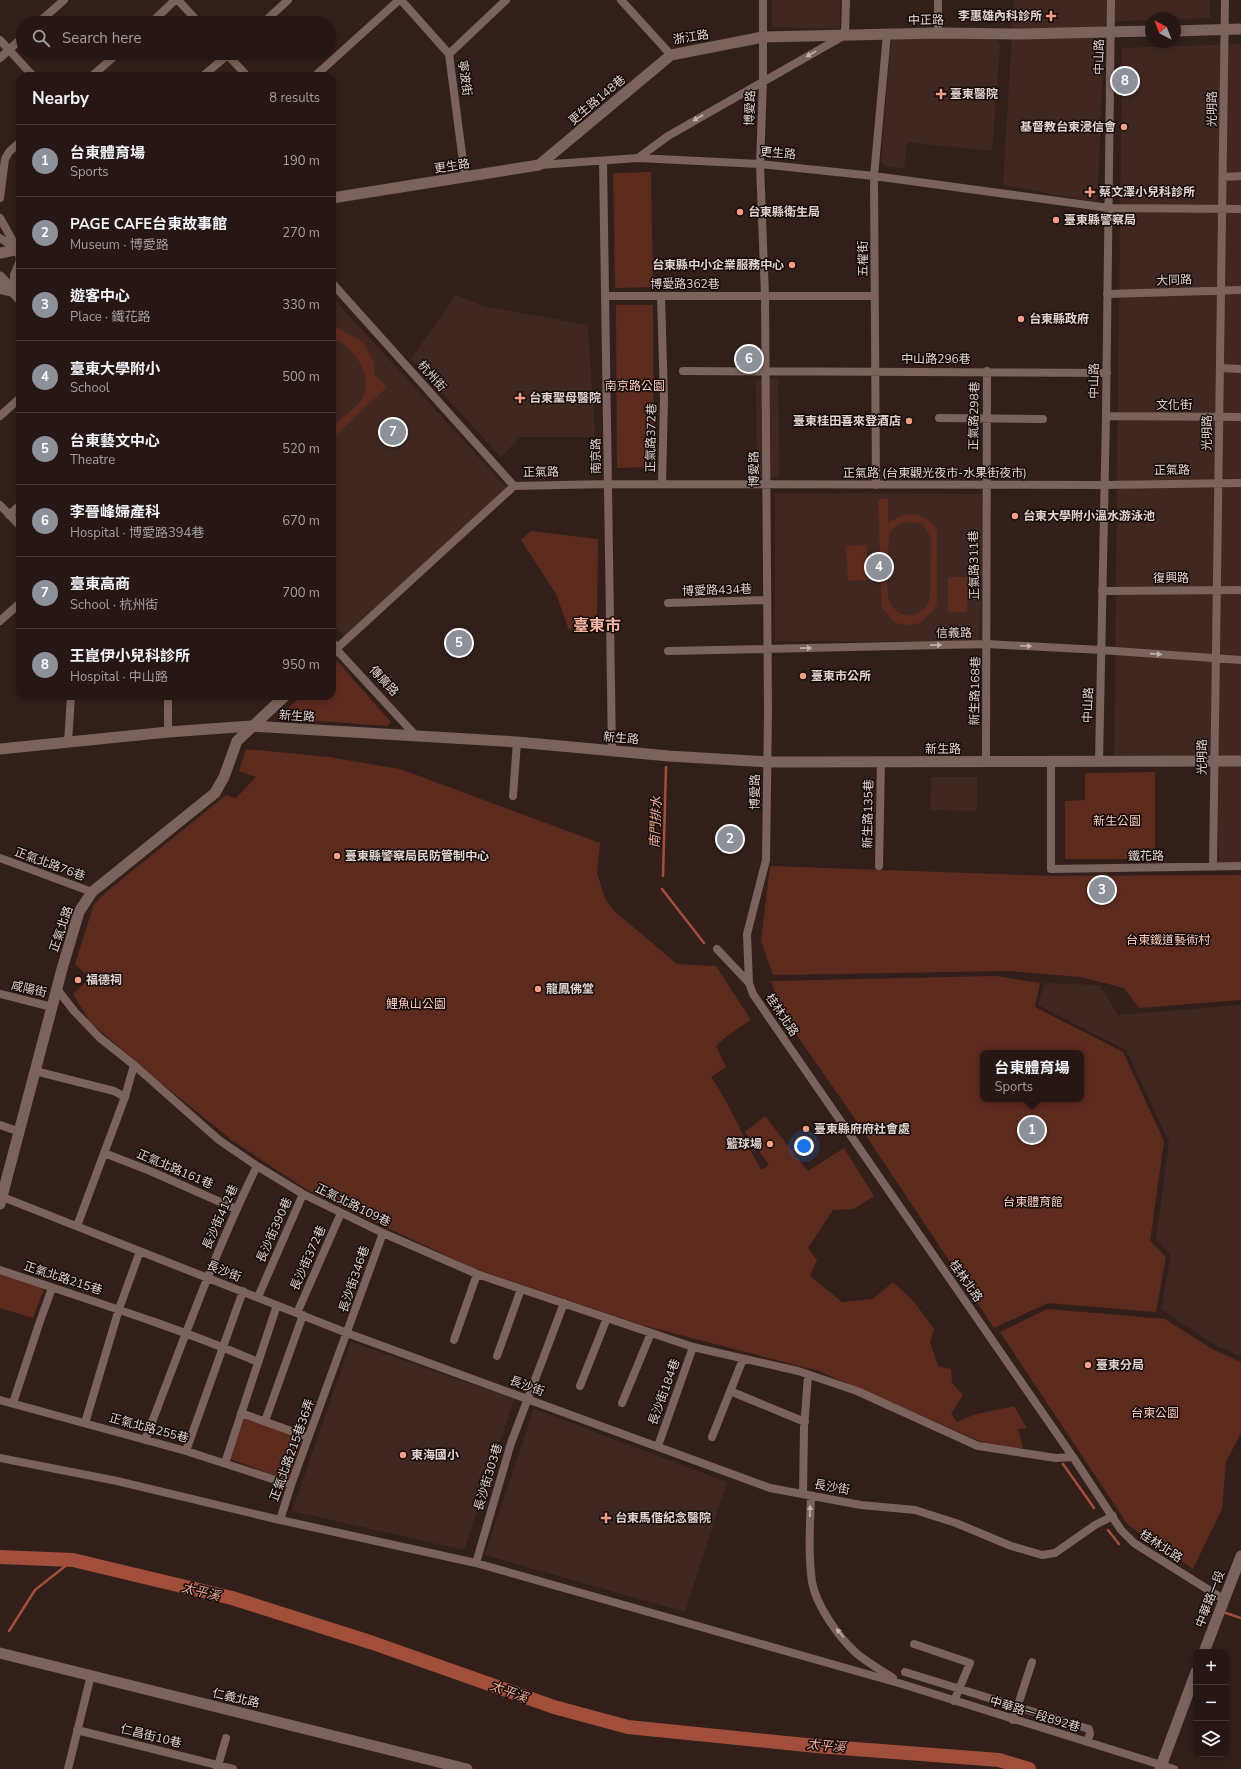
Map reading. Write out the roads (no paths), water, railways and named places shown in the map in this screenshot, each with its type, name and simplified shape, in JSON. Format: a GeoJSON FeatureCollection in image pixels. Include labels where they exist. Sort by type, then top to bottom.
{"type":"FeatureCollection","features":[{"type":"Feature","properties":{"kind":"street"},"geometry":{"type":"LineString","coordinates":[[46,16],[64,0]]}},
{"type":"Feature","properties":{"kind":"street"},"geometry":{"type":"LineString","coordinates":[[159,16],[177,0],[192,16]]}},
{"type":"Feature","properties":{"kind":"street"},"geometry":{"type":"LineString","coordinates":[[271,16],[288,0]]}},
{"type":"Feature","properties":{"kind":"street"},"geometry":{"type":"LineString","coordinates":[[336,57],[400,0]]}},
{"type":"Feature","properties":{"kind":"street","name":"寧波街"},"geometry":{"type":"LineString","coordinates":[[400,0],[449,54],[465,177]]}},
{"type":"Feature","properties":{"kind":"street"},"geometry":{"type":"LineString","coordinates":[[449,54],[506,0]]}},
{"type":"Feature","properties":{"kind":"street","name":"浙江路"},"geometry":{"type":"LineString","coordinates":[[621,0],[671,55],[763,36]]}},
{"type":"Feature","properties":{"kind":"street","name":"博愛路"},"geometry":{"type":"LineString","coordinates":[[747,934],[766,860],[768,762],[765,296],[760,164],[763,81],[763,0]]}},
{"type":"Feature","properties":{"kind":"street"},"geometry":{"type":"LineString","coordinates":[[845,35],[846,0]]}},
{"type":"Feature","properties":{"kind":"street"},"geometry":{"type":"LineString","coordinates":[[938,0],[938,33]]}},
{"type":"Feature","properties":{"kind":"street","name":"中山路"},"geometry":{"type":"LineString","coordinates":[[1099,762],[1106,416],[1111,0]]}},
{"type":"Feature","properties":{"kind":"street","name":"光明路"},"geometry":{"type":"LineString","coordinates":[[1213,867],[1226,0]]}},
{"type":"Feature","properties":{"kind":"street"},"geometry":{"type":"LineString","coordinates":[[1181,31],[1241,29]]}},
{"type":"Feature","properties":{"kind":"street","name":"中正路"},"geometry":{"type":"LineString","coordinates":[[763,36],[938,33],[1019,34],[1145,31]]}},
{"type":"Feature","properties":{"kind":"street","name":"五權街"},"geometry":{"type":"LineString","coordinates":[[876,485],[874,176],[887,34]]}},
{"type":"Feature","properties":{"kind":"street","name":"中正路"},"geometry":{"type":"LineString","coordinates":[[638,158],[668,136],[845,35]]}},
{"type":"Feature","properties":{"kind":"street"},"geometry":{"type":"LineString","coordinates":[[0,40],[16,58]]}},
{"type":"Feature","properties":{"kind":"street"},"geometry":{"type":"LineString","coordinates":[[0,58],[16,43]]}},
{"type":"Feature","properties":{"kind":"street","name":"更生路148巷"},"geometry":{"type":"LineString","coordinates":[[539,165],[671,55]]}},
{"type":"Feature","properties":{"kind":"street"},"geometry":{"type":"LineString","coordinates":[[18,60],[29,72]]}},
{"type":"Feature","properties":{"kind":"street"},"geometry":{"type":"LineString","coordinates":[[97,72],[110,60]]}},
{"type":"Feature","properties":{"kind":"street"},"geometry":{"type":"LineString","coordinates":[[208,72],[221,60]]}},
{"type":"Feature","properties":{"kind":"street"},"geometry":{"type":"LineString","coordinates":[[233,60],[244,72]]}},
{"type":"Feature","properties":{"kind":"street"},"geometry":{"type":"LineString","coordinates":[[319,72],[333,60]]}},
{"type":"Feature","properties":{"kind":"street"},"geometry":{"type":"LineString","coordinates":[[0,198],[5,159],[9,152],[16,146]]}},
{"type":"Feature","properties":{"kind":"street","name":"更生路"},"geometry":{"type":"LineString","coordinates":[[336,197],[539,165],[638,158],[760,164],[874,176],[1109,208],[1241,209]]}},
{"type":"Feature","properties":{"kind":"street","name":"南京路"},"geometry":{"type":"LineString","coordinates":[[603,161],[612,750]]}},
{"type":"Feature","properties":{"kind":"street"},"geometry":{"type":"LineString","coordinates":[[1223,176],[1241,176]]}},
{"type":"Feature","properties":{"kind":"street"},"geometry":{"type":"LineString","coordinates":[[0,218],[16,245]]}},
{"type":"Feature","properties":{"kind":"street"},"geometry":{"type":"LineString","coordinates":[[0,238],[16,248]]}},
{"type":"Feature","properties":{"kind":"street"},"geometry":{"type":"LineString","coordinates":[[0,253],[16,250]]}},
{"type":"Feature","properties":{"kind":"street"},"geometry":{"type":"LineString","coordinates":[[16,270],[14,275],[16,289]]}},
{"type":"Feature","properties":{"kind":"street"},"geometry":{"type":"LineString","coordinates":[[0,277],[16,295]]}},
{"type":"Feature","properties":{"kind":"street","name":"杭州街"},"geometry":{"type":"LineString","coordinates":[[336,287],[514,486]]}},
{"type":"Feature","properties":{"kind":"street","name":"大同路"},"geometry":{"type":"LineString","coordinates":[[1107,294],[1241,290]]}},
{"type":"Feature","properties":{"kind":"street"},"geometry":{"type":"LineString","coordinates":[[0,291],[16,296]]}},
{"type":"Feature","properties":{"kind":"street","name":"博愛路362巷"},"geometry":{"type":"LineString","coordinates":[[605,296],[875,296]]}},
{"type":"Feature","properties":{"kind":"street","name":"正氣路372巷"},"geometry":{"type":"LineString","coordinates":[[661,296],[664,399],[662,484]]}},
{"type":"Feature","properties":{"kind":"street"},"geometry":{"type":"LineString","coordinates":[[1220,368],[1241,369]]}},
{"type":"Feature","properties":{"kind":"street","name":"中山路296巷"},"geometry":{"type":"LineString","coordinates":[[683,371],[876,371],[1106,374]]}},
{"type":"Feature","properties":{"kind":"street","name":"正氣路298巷"},"geometry":{"type":"LineString","coordinates":[[986,485],[987,372]]}},
{"type":"Feature","properties":{"kind":"street"},"geometry":{"type":"LineString","coordinates":[[0,416],[16,402]]}},
{"type":"Feature","properties":{"kind":"street","name":"文化街"},"geometry":{"type":"LineString","coordinates":[[1106,416],[1241,417]]}},
{"type":"Feature","properties":{"kind":"street"},"geometry":{"type":"LineString","coordinates":[[939,418],[1043,419]]}},
{"type":"Feature","properties":{"kind":"street","name":"正氣路"},"geometry":{"type":"LineString","coordinates":[[1104,484],[1241,483]]}},
{"type":"Feature","properties":{"kind":"street","name":"正氣路"},"geometry":{"type":"LineString","coordinates":[[336,645],[514,486],[608,484],[766,485]]}},
{"type":"Feature","properties":{"kind":"street","name":"正氣路 (台東觀光夜市-水果街夜市)"},"geometry":{"type":"LineString","coordinates":[[766,485],[1104,484]]}},
{"type":"Feature","properties":{"kind":"street","name":"正氣路311巷"},"geometry":{"type":"LineString","coordinates":[[986,485],[987,644]]}},
{"type":"Feature","properties":{"kind":"street"},"geometry":{"type":"LineString","coordinates":[[0,506],[16,522]]}},
{"type":"Feature","properties":{"kind":"street"},"geometry":{"type":"LineString","coordinates":[[9,515],[16,509]]}},
{"type":"Feature","properties":{"kind":"street","name":"復興路"},"geometry":{"type":"LineString","coordinates":[[1102,591],[1241,590]]}},
{"type":"Feature","properties":{"kind":"street","name":"博愛路434巷"},"geometry":{"type":"LineString","coordinates":[[668,603],[767,600]]}},
{"type":"Feature","properties":{"kind":"street"},"geometry":{"type":"LineString","coordinates":[[0,621],[16,607]]}},
{"type":"Feature","properties":{"kind":"street","name":"信義路"},"geometry":{"type":"LineString","coordinates":[[668,650],[987,644],[1241,660]]}},
{"type":"Feature","properties":{"kind":"street","name":"新生路168巷"},"geometry":{"type":"LineString","coordinates":[[986,762],[987,644]]}},
{"type":"Feature","properties":{"kind":"street","name":"傳廣路"},"geometry":{"type":"LineString","coordinates":[[336,651],[416,736]]}},
{"type":"Feature","properties":{"kind":"street"},"geometry":{"type":"LineString","coordinates":[[68,742],[71,700]]}},
{"type":"Feature","properties":{"kind":"street"},"geometry":{"type":"LineString","coordinates":[[168,700],[168,732]]}},
{"type":"Feature","properties":{"kind":"street"},"geometry":{"type":"LineString","coordinates":[[251,726],[280,700]]}},
{"type":"Feature","properties":{"kind":"street","name":"新生路"},"geometry":{"type":"LineString","coordinates":[[0,749],[168,732],[251,726],[516,742],[669,756],[768,762],[1241,761]]}},
{"type":"Feature","properties":{"kind":"street","name":"正氣北路"},"geometry":{"type":"LineString","coordinates":[[1,1199],[58,989],[62,969],[80,912],[92,892],[215,792],[224,777],[237,740],[251,726]]}},
{"type":"Feature","properties":{"kind":"street"},"geometry":{"type":"LineString","coordinates":[[513,796],[516,742]]}},
{"type":"Feature","properties":{"kind":"street","name":"新生路135巷"},"geometry":{"type":"LineString","coordinates":[[879,866],[881,762]]}},
{"type":"Feature","properties":{"kind":"street","name":"鐵花路"},"geometry":{"type":"LineString","coordinates":[[1051,762],[1051,869],[1241,866]]}},
{"type":"Feature","properties":{"kind":"street","name":"正氣北路76巷"},"geometry":{"type":"LineString","coordinates":[[0,858],[92,892]]}},
{"type":"Feature","properties":{"kind":"street","name":"桂林北路"},"geometry":{"type":"LineString","coordinates":[[747,934],[750,983],[753,994],[1073,1457],[1121,1530],[1134,1543],[1223,1600]]}},
{"type":"Feature","properties":{"kind":"street"},"geometry":{"type":"LineString","coordinates":[[717,949],[750,983]]}},
{"type":"Feature","properties":{"kind":"street","name":"正氣北路109巷"},"geometry":{"type":"LineString","coordinates":[[58,989],[74,1011],[100,1038],[134,1064],[219,1140],[257,1166],[303,1194],[383,1233],[477,1274],[651,1333],[693,1347],[798,1371],[808,1376],[857,1391],[978,1446],[1056,1458],[1073,1457]]}},
{"type":"Feature","properties":{"kind":"street","name":"咸陽街"},"geometry":{"type":"LineString","coordinates":[[0,994],[52,1007]]}},
{"type":"Feature","properties":{"kind":"street"},"geometry":{"type":"LineString","coordinates":[[77,1226],[125,1097],[134,1064]]}},
{"type":"Feature","properties":{"kind":"street"},"geometry":{"type":"LineString","coordinates":[[35,1071],[114,1091],[125,1097]]}},
{"type":"Feature","properties":{"kind":"street"},"geometry":{"type":"LineString","coordinates":[[0,1125],[20,1132]]}},
{"type":"Feature","properties":{"kind":"street","name":"正氣北路161巷"},"geometry":{"type":"LineString","coordinates":[[104,1153],[148,1170],[236,1209]]}},
{"type":"Feature","properties":{"kind":"street","name":"長沙街412巷"},"geometry":{"type":"LineString","coordinates":[[145,1440],[207,1277],[236,1209],[257,1166]]}},
{"type":"Feature","properties":{"kind":"street","name":"長沙街390巷"},"geometry":{"type":"LineString","coordinates":[[258,1297],[303,1194]]}},
{"type":"Feature","properties":{"kind":"street","name":"長沙街"},"geometry":{"type":"LineString","coordinates":[[1,1199],[77,1226],[347,1332],[770,1488],[861,1505],[915,1510],[956,1523],[1011,1546],[1042,1555],[1055,1553],[1095,1525],[1113,1516]]}},
{"type":"Feature","properties":{"kind":"street","name":"長沙街372巷"},"geometry":{"type":"LineString","coordinates":[[265,1421],[283,1371],[300,1314],[341,1213]]}},
{"type":"Feature","properties":{"kind":"street","name":"長沙街346巷"},"geometry":{"type":"LineString","coordinates":[[326,1389],[383,1233]]}},
{"type":"Feature","properties":{"kind":"street"},"geometry":{"type":"LineString","coordinates":[[85,1423],[119,1309],[140,1251]]}},
{"type":"Feature","properties":{"kind":"street","name":"正氣北路215巷"},"geometry":{"type":"LineString","coordinates":[[0,1270],[119,1309],[258,1362]]}},
{"type":"Feature","properties":{"kind":"street"},"geometry":{"type":"LineString","coordinates":[[454,1340],[477,1274]]}},
{"type":"Feature","properties":{"kind":"street"},"geometry":{"type":"LineString","coordinates":[[13,1403],[52,1288]]}},
{"type":"Feature","properties":{"kind":"street"},"geometry":{"type":"LineString","coordinates":[[497,1356],[520,1289]]}},
{"type":"Feature","properties":{"kind":"street"},"geometry":{"type":"LineString","coordinates":[[186,1451],[243,1291]]}},
{"type":"Feature","properties":{"kind":"street","name":"長沙街303巷"},"geometry":{"type":"LineString","coordinates":[[476,1563],[502,1472],[527,1398],[564,1303]]}},
{"type":"Feature","properties":{"kind":"street"},"geometry":{"type":"LineString","coordinates":[[226,1463],[277,1305]]}},
{"type":"Feature","properties":{"kind":"street"},"geometry":{"type":"LineString","coordinates":[[580,1386],[607,1318]]}},
{"type":"Feature","properties":{"kind":"street"},"geometry":{"type":"LineString","coordinates":[[622,1403],[651,1333]]}},
{"type":"Feature","properties":{"kind":"street","name":"長沙街184巷"},"geometry":{"type":"LineString","coordinates":[[658,1446],[693,1347]]}},
{"type":"Feature","properties":{"kind":"street"},"geometry":{"type":"LineString","coordinates":[[712,1437],[743,1358]]}},
{"type":"Feature","properties":{"kind":"street"},"geometry":{"type":"LineString","coordinates":[[808,1376],[805,1422],[807,1495],[812,1582],[815,1592],[827,1618],[855,1652],[902,1684]]}},
{"type":"Feature","properties":{"kind":"street","name":"正氣北路215巷36弄"},"geometry":{"type":"LineString","coordinates":[[280,1520],[291,1485],[326,1389]]}},
{"type":"Feature","properties":{"kind":"street"},"geometry":{"type":"LineString","coordinates":[[730,1391],[805,1422]]}},
{"type":"Feature","properties":{"kind":"street","name":"正氣北路255巷"},"geometry":{"type":"LineString","coordinates":[[0,1400],[186,1451],[291,1485]]}},
{"type":"Feature","properties":{"kind":"street"},"geometry":{"type":"LineString","coordinates":[[241,1413],[308,1437]]}},
{"type":"Feature","properties":{"kind":"street"},"geometry":{"type":"LineString","coordinates":[[0,1458],[117,1481],[280,1520],[476,1563],[902,1684]]}},
{"type":"Feature","properties":{"kind":"street","name":"中華路一段"},"geometry":{"type":"LineString","coordinates":[[1205,1649],[1241,1556]]}},
{"type":"Feature","properties":{"kind":"street"},"geometry":{"type":"LineString","coordinates":[[914,1644],[970,1663],[954,1701]]}},
{"type":"Feature","properties":{"kind":"street","name":"仁義北路"},"geometry":{"type":"LineString","coordinates":[[0,1653],[467,1769]]}},
{"type":"Feature","properties":{"kind":"street"},"geometry":{"type":"LineString","coordinates":[[1013,1720],[1032,1662]]}},
{"type":"Feature","properties":{"kind":"street"},"geometry":{"type":"LineString","coordinates":[[905,1672],[1089,1729],[1087,1742]]}},
{"type":"Feature","properties":{"kind":"street"},"geometry":{"type":"LineString","coordinates":[[68,1769],[91,1675]]}},
{"type":"Feature","properties":{"kind":"street"},"geometry":{"type":"LineString","coordinates":[[1161,1766],[1193,1680]]}},
{"type":"Feature","properties":{"kind":"street","name":"中華路一段892巷"},"geometry":{"type":"LineString","coordinates":[[902,1684],[1013,1720],[1174,1769]]}},
{"type":"Feature","properties":{"kind":"street","name":"仁昌街10巷"},"geometry":{"type":"LineString","coordinates":[[77,1730],[218,1767],[233,1769]]}},
{"type":"Feature","properties":{"kind":"street"},"geometry":{"type":"LineString","coordinates":[[218,1767],[226,1738]]}},
{"type":"Feature","properties":{"kind":"waterway","name":"南門排水"},"geometry":{"type":"LineString","coordinates":[[663,876],[666,767]]}},
{"type":"Feature","properties":{"kind":"waterway","name":"南門排水"},"geometry":{"type":"LineString","coordinates":[[662,889],[704,943]]}},
{"type":"Feature","properties":{"kind":"waterway","name":"南門排水"},"geometry":{"type":"LineString","coordinates":[[1063,1464],[1094,1508]]}},
{"type":"Feature","properties":{"kind":"waterway","name":"南門排水"},"geometry":{"type":"LineString","coordinates":[[1108,1530],[1119,1544]]}},
{"type":"Feature","properties":{"kind":"waterway","name":"太平溪"},"geometry":{"type":"LineString","coordinates":[[0,1557],[73,1560],[232,1598],[373,1643],[554,1707],[628,1727],[816,1746],[999,1760],[1029,1769]]}},
{"type":"Feature","properties":{"kind":"waterway"},"geometry":{"type":"LineString","coordinates":[[9,1631],[35,1590],[73,1560]]}},
{"type":"Feature","properties":{"kind":"waterway","name":"南門排水"},"geometry":{"type":"LineString","coordinates":[[1226,1613],[1241,1618]]}},
{"type":"Feature","properties":{"kind":"place","name":"李惠雄內科診所"},"geometry":{"type":"Point","coordinates":[1051,16]}},
{"type":"Feature","properties":{"kind":"place","name":"王崑伊小兒科診所"},"geometry":{"type":"Point","coordinates":[1125,81]}},
{"type":"Feature","properties":{"kind":"place","name":"臺東醫院"},"geometry":{"type":"Point","coordinates":[941,94]}},
{"type":"Feature","properties":{"kind":"place","name":"基督教台東浸信會"},"geometry":{"type":"Point","coordinates":[1124,127]}},
{"type":"Feature","properties":{"kind":"place","name":"蔡文澤小兒科診所"},"geometry":{"type":"Point","coordinates":[1090,192]}},
{"type":"Feature","properties":{"kind":"place","name":"台東縣衛生局"},"geometry":{"type":"Point","coordinates":[740,212]}},
{"type":"Feature","properties":{"kind":"place","name":"臺東縣警察局"},"geometry":{"type":"Point","coordinates":[1056,220]}},
{"type":"Feature","properties":{"kind":"place","name":"台東縣中小企業服務中心"},"geometry":{"type":"Point","coordinates":[792,265]}},
{"type":"Feature","properties":{"kind":"place","name":"台東縣政府"},"geometry":{"type":"Point","coordinates":[1021,319]}},
{"type":"Feature","properties":{"kind":"place","name":"李晉峰婦產科"},"geometry":{"type":"Point","coordinates":[749,359]}},
{"type":"Feature","properties":{"kind":"place","name":"台東聖母醫院"},"geometry":{"type":"Point","coordinates":[520,398]}},
{"type":"Feature","properties":{"kind":"place","name":"臺東桂田喜來登酒店"},"geometry":{"type":"Point","coordinates":[909,421]}},
{"type":"Feature","properties":{"kind":"place","name":"臺東高商"},"geometry":{"type":"Point","coordinates":[393,432]}},
{"type":"Feature","properties":{"kind":"place","name":"台東大學附小溫水游泳池"},"geometry":{"type":"Point","coordinates":[1015,516]}},
{"type":"Feature","properties":{"kind":"place","name":"臺東大學附小"},"geometry":{"type":"Point","coordinates":[879,567]}},
{"type":"Feature","properties":{"kind":"place","name":"台東藝文中心"},"geometry":{"type":"Point","coordinates":[459,643]}},
{"type":"Feature","properties":{"kind":"place","name":"臺東市公所"},"geometry":{"type":"Point","coordinates":[803,676]}},
{"type":"Feature","properties":{"kind":"place","name":"PAGE CAFE台東故事館"},"geometry":{"type":"Point","coordinates":[730,839]}},
{"type":"Feature","properties":{"kind":"place","name":"臺東縣警察局民防管制中心"},"geometry":{"type":"Point","coordinates":[337,856]}},
{"type":"Feature","properties":{"kind":"place","name":"遊客中心"},"geometry":{"type":"Point","coordinates":[1102,890]}},
{"type":"Feature","properties":{"kind":"place","name":"福德祠"},"geometry":{"type":"Point","coordinates":[78,980]}},
{"type":"Feature","properties":{"kind":"place","name":"龍鳳佛堂"},"geometry":{"type":"Point","coordinates":[538,989]}},
{"type":"Feature","properties":{"kind":"place","name":"臺東縣府府社會處"},"geometry":{"type":"Point","coordinates":[806,1129]}},
{"type":"Feature","properties":{"kind":"place","name":"台東體育場"},"geometry":{"type":"Point","coordinates":[1032,1130]}},
{"type":"Feature","properties":{"kind":"place","name":"籃球場"},"geometry":{"type":"Point","coordinates":[770,1144]}},
{"type":"Feature","properties":{"kind":"place","name":"臺東分局"},"geometry":{"type":"Point","coordinates":[1088,1365]}},
{"type":"Feature","properties":{"kind":"place","name":"東海國小"},"geometry":{"type":"Point","coordinates":[403,1455]}},
{"type":"Feature","properties":{"kind":"place","name":"台東馬偕紀念醫院"},"geometry":{"type":"Point","coordinates":[606,1518]}},
{"type":"Feature","properties":{"kind":"district","name":"臺東市"},"geometry":{"type":"Point","coordinates":[597,625]}},
{"type":"Feature","properties":{"kind":"park label","name":"南京路公園"},"geometry":{"type":"Point","coordinates":[635,386]}},
{"type":"Feature","properties":{"kind":"park label","name":"新生公園"},"geometry":{"type":"Point","coordinates":[1117,821]}},
{"type":"Feature","properties":{"kind":"park label","name":"台東鐵道藝術村"},"geometry":{"type":"Point","coordinates":[1168,940]}},
{"type":"Feature","properties":{"kind":"park label","name":"鯉魚山公園"},"geometry":{"type":"Point","coordinates":[416,1004]}},
{"type":"Feature","properties":{"kind":"park label","name":"台東體育館"},"geometry":{"type":"Point","coordinates":[1033,1202]}},
{"type":"Feature","properties":{"kind":"park label","name":"台東公園"},"geometry":{"type":"Point","coordinates":[1155,1413]}}]}
